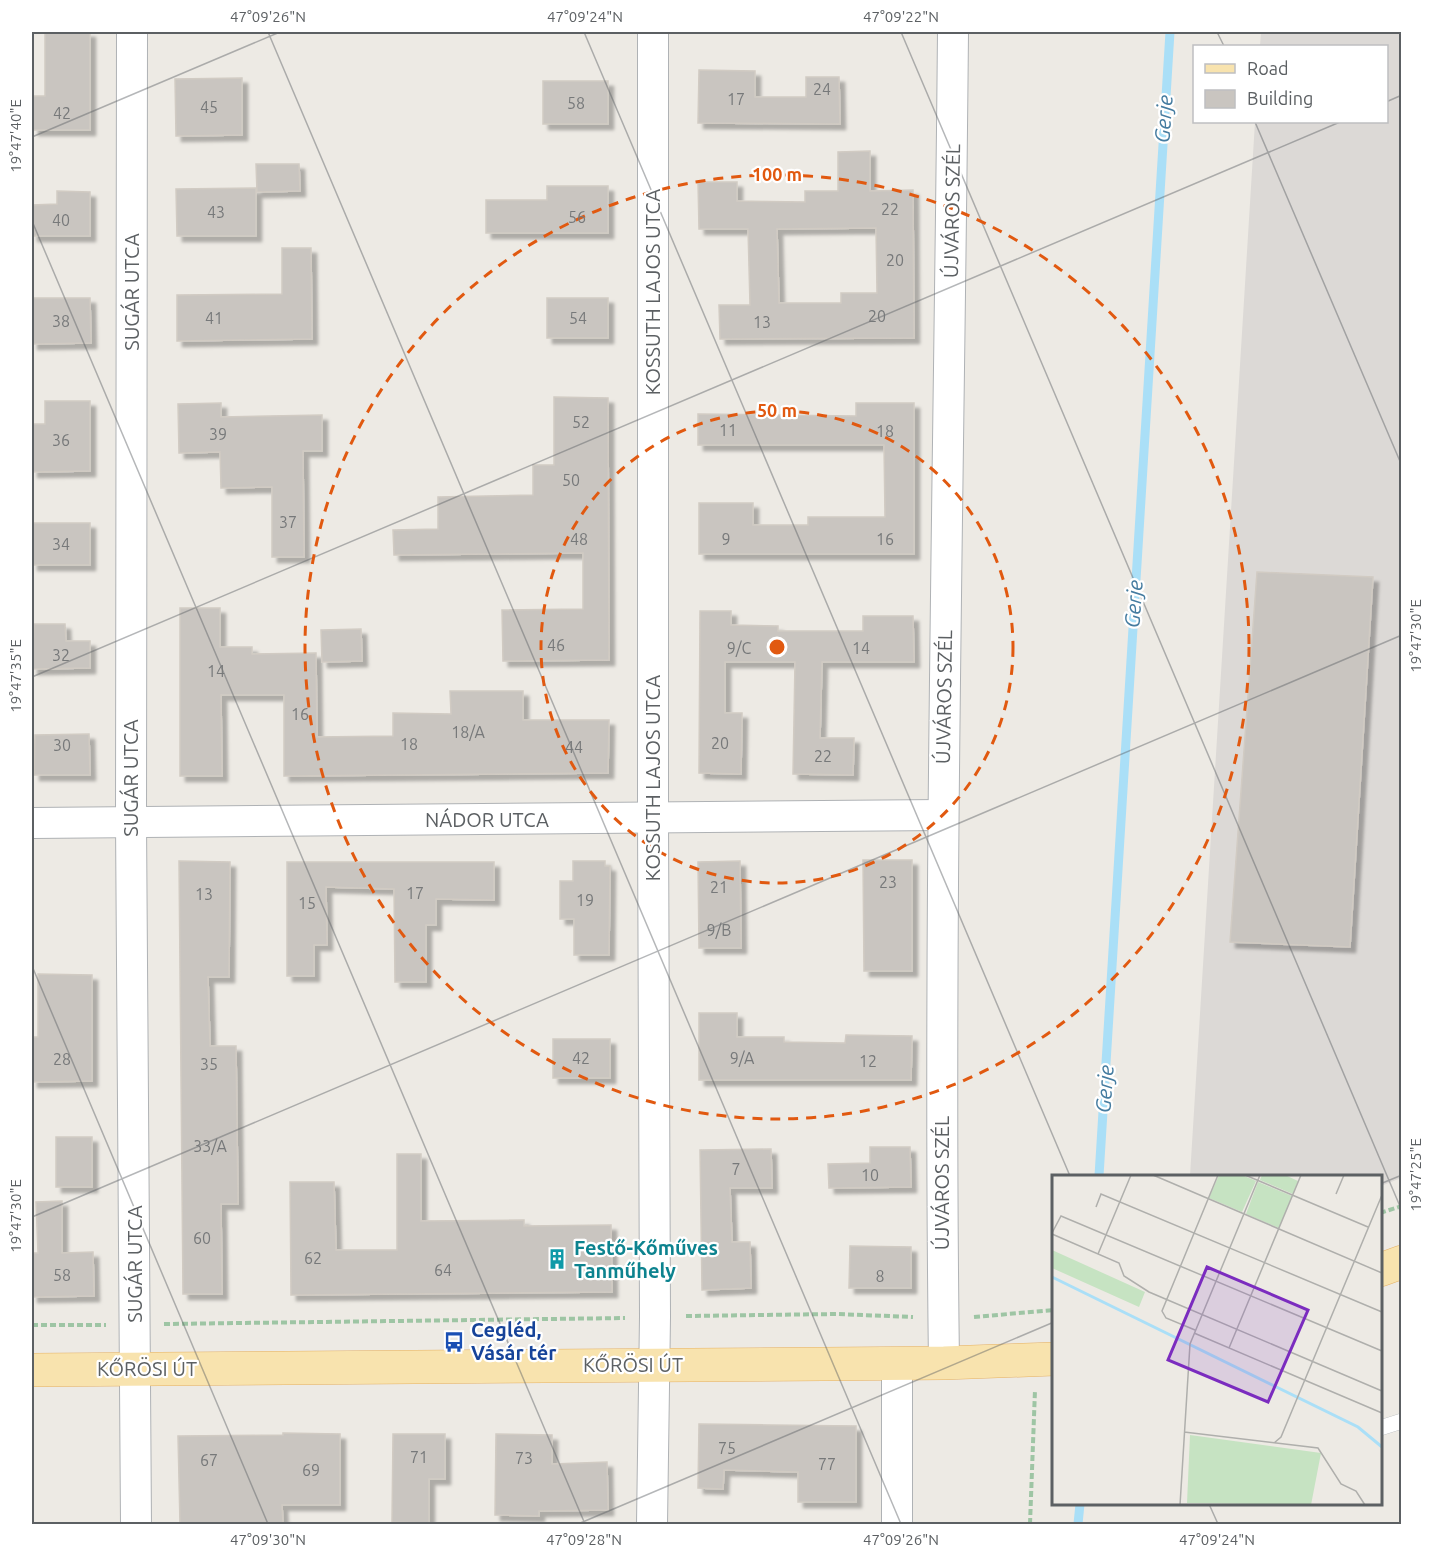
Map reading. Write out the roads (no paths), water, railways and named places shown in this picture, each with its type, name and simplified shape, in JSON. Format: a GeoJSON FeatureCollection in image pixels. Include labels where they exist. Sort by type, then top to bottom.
{"type":"FeatureCollection","features":[{"type":"Feature","properties":{"kind":"main road"},"geometry":{"type":"LineString","coordinates":[[1382,1269],[1401,1262]]}},
{"type":"Feature","properties":{"kind":"main road","name":"KŐRÖSI ÚT"},"geometry":{"type":"LineString","coordinates":[[32,1370],[944,1363],[1045,1359]]}},
{"type":"Feature","properties":{"kind":"street","name":"SUGÁR UTCA"},"geometry":{"type":"LineString","coordinates":[[132,32],[131,822],[136,1524]]}},
{"type":"Feature","properties":{"kind":"street","name":"KOSSUTH LAJOS UTCA"},"geometry":{"type":"LineString","coordinates":[[652,1524],[655,1365],[653,32]]}},
{"type":"Feature","properties":{"kind":"street","name":"ÚJVÁROS SZÉL"},"geometry":{"type":"LineString","coordinates":[[944,1363],[942,815],[954,32]]}},
{"type":"Feature","properties":{"kind":"street","name":"NÁDOR UTCA"},"geometry":{"type":"LineString","coordinates":[[32,823],[942,815]]}},
{"type":"Feature","properties":{"kind":"street"},"geometry":{"type":"LineString","coordinates":[[897,1363],[897,1524]]}},
{"type":"Feature","properties":{"kind":"lane"},"geometry":{"type":"LineString","coordinates":[[1382,1427],[1401,1421]]}},
{"type":"Feature","properties":{"kind":"waterway","name":"Gerje"},"geometry":{"type":"LineString","coordinates":[[1099,1175],[1170,32]]}},
{"type":"Feature","properties":{"kind":"waterway","name":"Gerje"},"geometry":{"type":"LineString","coordinates":[[1078,1524],[1080,1505]]}},
{"type":"Feature","properties":{"kind":"place","name":"Festő-Kőműves Tanműhely"},"geometry":{"type":"Point","coordinates":[557,1259]}},
{"type":"Feature","properties":{"kind":"place","name":"Cegléd, Vásár tér"},"geometry":{"type":"Point","coordinates":[454,1342]}}]}
